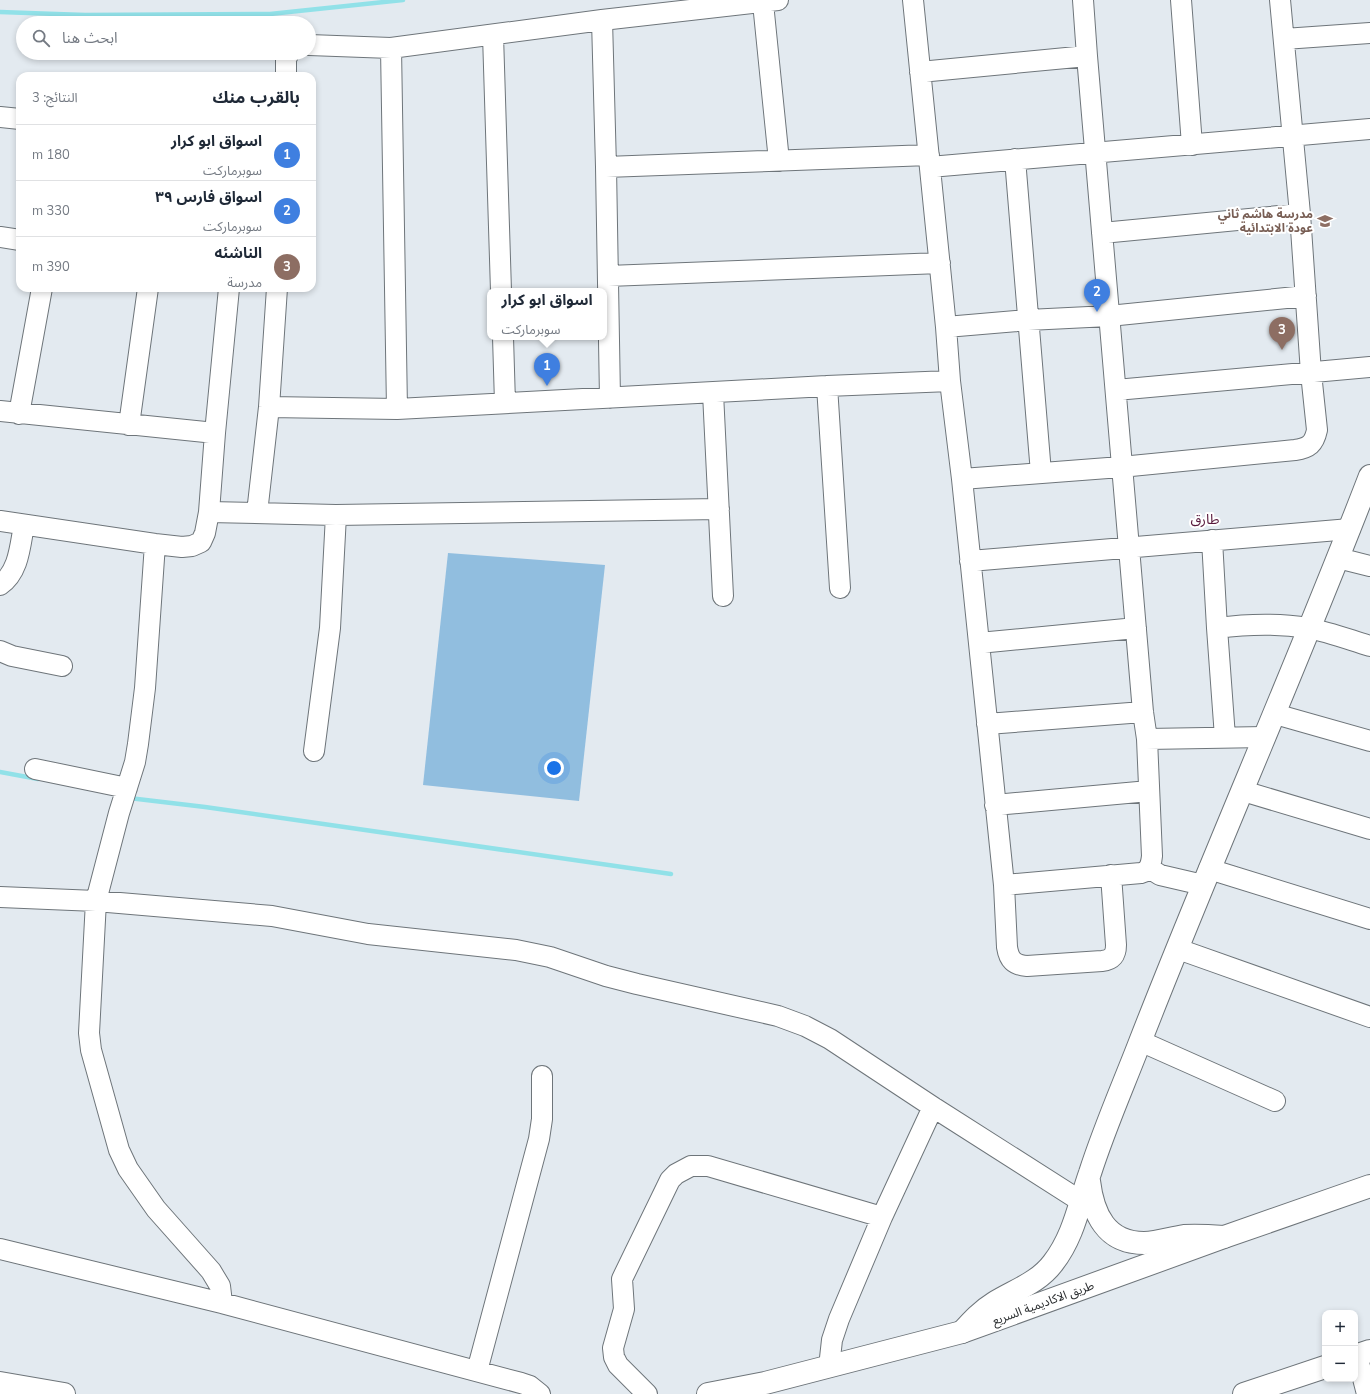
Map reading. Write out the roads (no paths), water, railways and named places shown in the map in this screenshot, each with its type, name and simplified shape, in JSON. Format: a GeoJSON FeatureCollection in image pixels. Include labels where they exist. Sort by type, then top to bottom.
{"type":"FeatureCollection","features":[{"type":"Feature","properties":{"kind":"main road"},"geometry":{"type":"LineString","coordinates":[[962,1332],[980,1313],[988,1307],[1025,1288],[1044,1274],[1054,1262],[1075,1223],[1089,1176],[1140,1040],[1206,877],[1275,714],[1370,476]]}},
{"type":"Feature","properties":{"kind":"main road"},"geometry":{"type":"LineString","coordinates":[[1089,1176],[1091,1198],[1098,1217],[1109,1230],[1123,1239],[1146,1243],[1185,1236],[1224,1237]]}},
{"type":"Feature","properties":{"kind":"main road","name":"طريق الاكاديمية السريع"},"geometry":{"type":"LineString","coordinates":[[708,1394],[765,1383],[962,1332],[1370,1186]]}},
{"type":"Feature","properties":{"kind":"main road"},"geometry":{"type":"LineString","coordinates":[[1244,1394],[1322,1367]]}},
{"type":"Feature","properties":{"kind":"main road"},"geometry":{"type":"LineString","coordinates":[[0,1382],[64,1394]]}},
{"type":"Feature","properties":{"kind":"street"},"geometry":{"type":"LineString","coordinates":[[913,0],[940,263],[950,381],[962,480],[1004,885],[1007,947],[1008,955],[1012,961],[1020,966],[1028,966],[1108,961],[1113,957],[1116,951],[1111,875]]}},
{"type":"Feature","properties":{"kind":"street"},"geometry":{"type":"LineString","coordinates":[[1004,885],[1141,873],[1146,872],[1149,868],[1152,856],[1147,739],[1143,712],[1121,467],[1116,390],[1083,0]]}},
{"type":"Feature","properties":{"kind":"street"},"geometry":{"type":"LineString","coordinates":[[1181,0],[1192,145]]}},
{"type":"Feature","properties":{"kind":"street"},"geometry":{"type":"LineString","coordinates":[[962,480],[1121,467],[1304,448],[1310,444],[1315,437],[1317,430],[1311,373],[1294,136],[1280,0]]}},
{"type":"Feature","properties":{"kind":"street"},"geometry":{"type":"LineString","coordinates":[[316,45],[391,48],[602,20],[771,1],[780,161]]}},
{"type":"Feature","properties":{"kind":"street"},"geometry":{"type":"LineString","coordinates":[[602,20],[610,398]]}},
{"type":"Feature","properties":{"kind":"street"},"geometry":{"type":"LineString","coordinates":[[1284,39],[1370,33]]}},
{"type":"Feature","properties":{"kind":"street"},"geometry":{"type":"LineString","coordinates":[[493,35],[502,288]]}},
{"type":"Feature","properties":{"kind":"street"},"geometry":{"type":"LineString","coordinates":[[391,48],[397,409]]}},
{"type":"Feature","properties":{"kind":"street"},"geometry":{"type":"LineString","coordinates":[[920,72],[1087,56]]}},
{"type":"Feature","properties":{"kind":"street"},"geometry":{"type":"LineString","coordinates":[[286,60],[286,72]]}},
{"type":"Feature","properties":{"kind":"street"},"geometry":{"type":"LineString","coordinates":[[0,117],[16,119]]}},
{"type":"Feature","properties":{"kind":"street"},"geometry":{"type":"LineString","coordinates":[[606,167],[780,161],[1015,160],[1370,129]]}},
{"type":"Feature","properties":{"kind":"street"},"geometry":{"type":"LineString","coordinates":[[1015,160],[1041,473]]}},
{"type":"Feature","properties":{"kind":"street"},"geometry":{"type":"LineString","coordinates":[[1102,233],[1300,214]]}},
{"type":"Feature","properties":{"kind":"street"},"geometry":{"type":"LineString","coordinates":[[0,237],[16,239]]}},
{"type":"Feature","properties":{"kind":"street"},"geometry":{"type":"LineString","coordinates":[[608,276],[940,263]]}},
{"type":"Feature","properties":{"kind":"street"},"geometry":{"type":"LineString","coordinates":[[19,414],[41,292]]}},
{"type":"Feature","properties":{"kind":"street"},"geometry":{"type":"LineString","coordinates":[[129,425],[147,292]]}},
{"type":"Feature","properties":{"kind":"street"},"geometry":{"type":"LineString","coordinates":[[0,521],[154,544],[192,546],[201,542],[205,533],[209,512],[229,292]]}},
{"type":"Feature","properties":{"kind":"street"},"geometry":{"type":"LineString","coordinates":[[257,513],[269,406],[277,292]]}},
{"type":"Feature","properties":{"kind":"street"},"geometry":{"type":"LineString","coordinates":[[946,327],[1028,320],[1109,316],[1306,296]]}},
{"type":"Feature","properties":{"kind":"street"},"geometry":{"type":"LineString","coordinates":[[503,340],[505,403]]}},
{"type":"Feature","properties":{"kind":"street"},"geometry":{"type":"LineString","coordinates":[[1116,390],[1370,367]]}},
{"type":"Feature","properties":{"kind":"street"},"geometry":{"type":"LineString","coordinates":[[269,406],[397,409],[827,386],[950,381]]}},
{"type":"Feature","properties":{"kind":"street"},"geometry":{"type":"LineString","coordinates":[[827,386],[840,588]]}},
{"type":"Feature","properties":{"kind":"street"},"geometry":{"type":"LineString","coordinates":[[713,393],[723,596]]}},
{"type":"Feature","properties":{"kind":"street"},"geometry":{"type":"LineString","coordinates":[[0,411],[215,433]]}},
{"type":"Feature","properties":{"kind":"street"},"geometry":{"type":"LineString","coordinates":[[209,512],[336,515],[719,509]]}},
{"type":"Feature","properties":{"kind":"street"},"geometry":{"type":"LineString","coordinates":[[314,751],[330,628],[336,515]]}},
{"type":"Feature","properties":{"kind":"street"},"geometry":{"type":"LineString","coordinates":[[0,585],[11,575],[15,567],[24,525]]}},
{"type":"Feature","properties":{"kind":"street"},"geometry":{"type":"LineString","coordinates":[[970,561],[1350,529]]}},
{"type":"Feature","properties":{"kind":"street"},"geometry":{"type":"LineString","coordinates":[[1212,540],[1225,737]]}},
{"type":"Feature","properties":{"kind":"street"},"geometry":{"type":"LineString","coordinates":[[154,544],[145,688],[138,744],[96,901],[89,1033],[91,1050],[119,1150],[128,1169],[156,1209],[211,1271],[220,1286],[222,1304]]}},
{"type":"Feature","properties":{"kind":"street"},"geometry":{"type":"LineString","coordinates":[[1338,558],[1370,566]]}},
{"type":"Feature","properties":{"kind":"street"},"geometry":{"type":"LineString","coordinates":[[1217,628],[1263,624],[1287,625],[1310,628],[1370,646]]}},
{"type":"Feature","properties":{"kind":"street"},"geometry":{"type":"LineString","coordinates":[[979,643],[1136,628]]}},
{"type":"Feature","properties":{"kind":"street"},"geometry":{"type":"LineString","coordinates":[[0,651],[12,656],[62,666]]}},
{"type":"Feature","properties":{"kind":"street"},"geometry":{"type":"LineString","coordinates":[[987,724],[1143,712]]}},
{"type":"Feature","properties":{"kind":"street"},"geometry":{"type":"LineString","coordinates":[[1275,714],[1370,741]]}},
{"type":"Feature","properties":{"kind":"street"},"geometry":{"type":"LineString","coordinates":[[1147,739],[1265,737]]}},
{"type":"Feature","properties":{"kind":"street"},"geometry":{"type":"LineString","coordinates":[[35,769],[127,788]]}},
{"type":"Feature","properties":{"kind":"street"},"geometry":{"type":"LineString","coordinates":[[995,805],[1149,791]]}},
{"type":"Feature","properties":{"kind":"street"},"geometry":{"type":"LineString","coordinates":[[1243,791],[1370,829]]}},
{"type":"Feature","properties":{"kind":"street"},"geometry":{"type":"LineString","coordinates":[[1149,868],[1160,875],[1206,877],[1370,919]]}},
{"type":"Feature","properties":{"kind":"street"},"geometry":{"type":"LineString","coordinates":[[0,897],[96,901],[272,916],[375,935],[516,950],[533,953],[621,980],[778,1016],[830,1039],[1082,1202]]}},
{"type":"Feature","properties":{"kind":"street"},"geometry":{"type":"LineString","coordinates":[[1178,949],[1370,1016]]}},
{"type":"Feature","properties":{"kind":"street"},"geometry":{"type":"LineString","coordinates":[[1140,1040],[1275,1101]]}},
{"type":"Feature","properties":{"kind":"street"},"geometry":{"type":"LineString","coordinates":[[477,1371],[539,1139],[542,1120],[542,1076]]}},
{"type":"Feature","properties":{"kind":"street"},"geometry":{"type":"LineString","coordinates":[[828,1367],[835,1329],[882,1218],[933,1107]]}},
{"type":"Feature","properties":{"kind":"street"},"geometry":{"type":"LineString","coordinates":[[647,1394],[618,1365],[614,1357],[614,1348],[624,1309],[622,1279],[666,1187],[676,1174],[691,1166],[708,1166],[882,1218]]}},
{"type":"Feature","properties":{"kind":"street"},"geometry":{"type":"LineString","coordinates":[[0,1248],[222,1304],[477,1371],[530,1386],[540,1394]]}},
{"type":"Feature","properties":{"kind":"street"},"geometry":{"type":"LineString","coordinates":[[1361,1354],[1367,1394]]}},
{"type":"Feature","properties":{"kind":"waterway"},"geometry":{"type":"LineString","coordinates":[[0,12],[85,15],[270,14],[403,0]]}},
{"type":"Feature","properties":{"kind":"waterway"},"geometry":{"type":"LineString","coordinates":[[0,772],[38,779]]}},
{"type":"Feature","properties":{"kind":"waterway"},"geometry":{"type":"LineString","coordinates":[[129,798],[205,807],[671,874]]}},
{"type":"Feature","properties":{"kind":"place","name":"مدرسة هاشم ثاني عودة الابتدائية"},"geometry":{"type":"Point","coordinates":[1325,221]}},
{"type":"Feature","properties":{"kind":"place","name":"اسواق فارس ٣٩"},"geometry":{"type":"Point","coordinates":[1097,312]}},
{"type":"Feature","properties":{"kind":"place","name":"الناشئه"},"geometry":{"type":"Point","coordinates":[1282,350]}},
{"type":"Feature","properties":{"kind":"place","name":"اسواق ابو كرار"},"geometry":{"type":"Point","coordinates":[547,386]}},
{"type":"Feature","properties":{"kind":"district","name":"طارق"},"geometry":{"type":"Point","coordinates":[1205,519]}}]}
